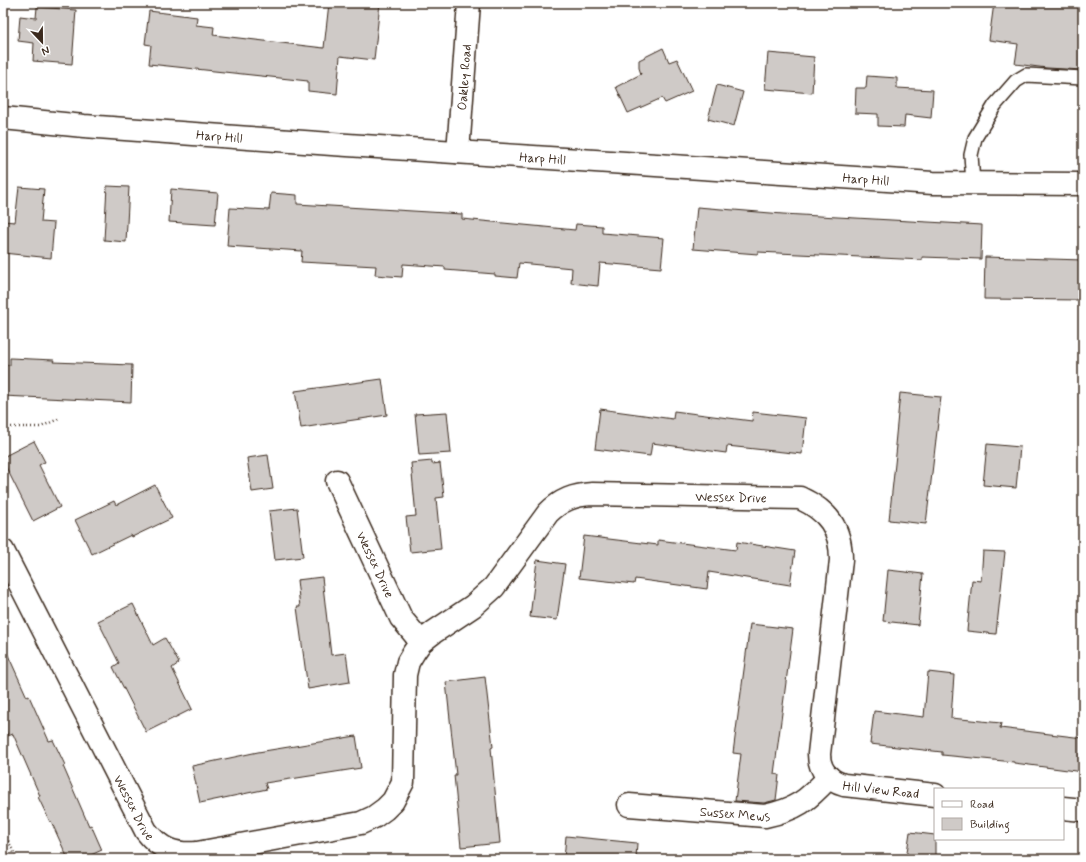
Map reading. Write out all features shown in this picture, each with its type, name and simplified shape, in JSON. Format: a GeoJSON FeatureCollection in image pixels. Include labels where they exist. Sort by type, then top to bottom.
{"type":"FeatureCollection","features":[{"type":"Feature","properties":{"kind":"street","name":"Oakley Road"},"geometry":{"type":"LineString","coordinates":[[458,152],[469,3]]}},
{"type":"Feature","properties":{"kind":"street","name":"Harp Hill"},"geometry":{"type":"LineString","coordinates":[[3,118],[92,126],[458,152],[933,183],[1083,184]]}},
{"type":"Feature","properties":{"kind":"street","name":"Wessex Drive"},"geometry":{"type":"LineString","coordinates":[[337,482],[401,618],[421,642]]}},
{"type":"Feature","properties":{"kind":"street","name":"Wessex Drive"},"geometry":{"type":"LineString","coordinates":[[3,550],[141,823],[154,840],[164,848],[174,852],[186,854],[361,823],[374,817],[385,809],[393,801],[403,782],[406,675],[408,662],[421,642],[473,606],[494,587],[548,513],[565,500],[578,495],[592,494],[800,498],[813,504],[825,513],[839,536],[841,548],[841,560],[819,754],[821,768],[829,777]]}},
{"type":"Feature","properties":{"kind":"street","name":"Hill View Road"},"geometry":{"type":"LineString","coordinates":[[829,777],[836,783],[844,785],[934,795]]}},
{"type":"Feature","properties":{"kind":"street","name":"Sussex Mews"},"geometry":{"type":"LineString","coordinates":[[629,805],[765,816],[784,812],[798,805],[813,795],[829,777]]}},
{"type":"Feature","properties":{"kind":"street"},"geometry":{"type":"LineString","coordinates":[[1064,808],[1083,810]]}},
{"type":"Feature","properties":{"kind":"lane"},"geometry":{"type":"LineString","coordinates":[[973,183],[971,155],[975,138],[995,105],[1016,81],[1026,75],[1083,78]]}},
{"type":"Feature","properties":{"kind":"path"},"geometry":{"type":"LineString","coordinates":[[3,427],[41,427],[60,418]]}},
{"type":"Feature","properties":{"kind":"path"},"geometry":{"type":"LineString","coordinates":[[3,830],[17,859]]}},
{"type":"Feature","properties":{"kind":"building"},"geometry":{"type":"Polygon","coordinates":[[[329,3],[380,3],[374,60],[340,56],[337,94],[308,91],[308,81],[149,64],[151,45],[145,44],[149,11],[197,17],[196,25],[214,27],[213,35],[324,48],[329,3]]]}},
{"type":"Feature","properties":{"kind":"building"},"geometry":{"type":"Polygon","coordinates":[[[994,3],[1083,3],[1083,70],[1015,64],[1018,44],[989,40],[994,3]]]}},
{"type":"Feature","properties":{"kind":"building"},"geometry":{"type":"Polygon","coordinates":[[[37,7],[76,10],[72,64],[33,61],[34,43],[18,41],[20,16],[36,18],[37,7]]]}},
{"type":"Feature","properties":{"kind":"building"},"geometry":{"type":"Polygon","coordinates":[[[663,48],[669,62],[677,59],[692,91],[665,103],[662,98],[628,113],[616,87],[641,74],[639,60],[663,48]]]}},
{"type":"Feature","properties":{"kind":"building"},"geometry":{"type":"Polygon","coordinates":[[[768,53],[814,57],[812,93],[765,89],[768,53]]]}},
{"type":"Feature","properties":{"kind":"building"},"geometry":{"type":"Polygon","coordinates":[[[867,76],[897,78],[897,88],[933,90],[931,118],[905,115],[904,127],[878,126],[878,114],[855,113],[856,88],[866,88],[867,76]]]}},
{"type":"Feature","properties":{"kind":"building"},"geometry":{"type":"Polygon","coordinates":[[[717,85],[743,92],[734,126],[708,119],[717,85]]]}},
{"type":"Feature","properties":{"kind":"building"},"geometry":{"type":"Polygon","coordinates":[[[107,186],[129,187],[126,242],[104,240],[107,186]]]}},
{"type":"Feature","properties":{"kind":"building"},"geometry":{"type":"Polygon","coordinates":[[[19,187],[44,189],[41,222],[54,223],[51,258],[3,253],[3,221],[15,222],[19,187]]]}},
{"type":"Feature","properties":{"kind":"building"},"geometry":{"type":"Polygon","coordinates":[[[171,189],[218,193],[215,225],[169,222],[171,189]]]}},
{"type":"Feature","properties":{"kind":"building"},"geometry":{"type":"Polygon","coordinates":[[[271,193],[297,195],[297,204],[462,214],[462,219],[575,230],[576,224],[602,226],[602,233],[664,238],[661,268],[600,263],[598,286],[571,283],[572,268],[519,263],[517,278],[495,276],[495,274],[445,270],[445,267],[403,264],[402,277],[375,275],[376,266],[301,262],[302,251],[227,246],[230,208],[269,210],[271,193]]]}},
{"type":"Feature","properties":{"kind":"building"},"geometry":{"type":"Polygon","coordinates":[[[697,207],[783,214],[982,225],[981,259],[922,257],[922,260],[758,252],[758,254],[693,249],[697,207]]]}},
{"type":"Feature","properties":{"kind":"building"},"geometry":{"type":"Polygon","coordinates":[[[985,257],[1083,260],[1083,300],[984,299],[985,257]]]}},
{"type":"Feature","properties":{"kind":"building"},"geometry":{"type":"Polygon","coordinates":[[[10,358],[54,360],[53,362],[132,365],[131,402],[3,396],[3,365],[10,365],[10,358]]]}},
{"type":"Feature","properties":{"kind":"building"},"geometry":{"type":"Polygon","coordinates":[[[382,379],[387,415],[301,428],[295,391],[382,379]]]}},
{"type":"Feature","properties":{"kind":"building"},"geometry":{"type":"Polygon","coordinates":[[[900,393],[941,397],[926,524],[889,520],[897,445],[895,445],[900,393]]]}},
{"type":"Feature","properties":{"kind":"building"},"geometry":{"type":"Polygon","coordinates":[[[600,409],[673,419],[674,411],[752,421],[753,412],[806,418],[802,454],[727,446],[726,453],[652,443],[650,456],[595,449],[600,409]]]}},
{"type":"Feature","properties":{"kind":"building"},"geometry":{"type":"Polygon","coordinates":[[[447,412],[451,453],[419,455],[415,414],[447,412]]]}},
{"type":"Feature","properties":{"kind":"building"},"geometry":{"type":"Polygon","coordinates":[[[34,441],[45,462],[39,465],[60,507],[33,521],[3,461],[3,457],[34,441]]]}},
{"type":"Feature","properties":{"kind":"building"},"geometry":{"type":"Polygon","coordinates":[[[987,444],[1020,447],[1016,488],[983,485],[987,444]]]}},
{"type":"Feature","properties":{"kind":"building"},"geometry":{"type":"Polygon","coordinates":[[[268,455],[273,489],[252,492],[247,458],[268,455]]]}},
{"type":"Feature","properties":{"kind":"building"},"geometry":{"type":"Polygon","coordinates":[[[432,461],[432,464],[440,463],[444,497],[436,498],[441,549],[410,552],[406,517],[416,516],[411,463],[432,461]]]}},
{"type":"Feature","properties":{"kind":"building"},"geometry":{"type":"Polygon","coordinates":[[[155,485],[172,518],[132,537],[131,535],[92,554],[75,520],[114,501],[116,505],[155,485]]]}},
{"type":"Feature","properties":{"kind":"building"},"geometry":{"type":"Polygon","coordinates":[[[297,508],[303,557],[275,560],[269,511],[297,508]]]}},
{"type":"Feature","properties":{"kind":"building"},"geometry":{"type":"Polygon","coordinates":[[[584,536],[658,545],[658,540],[736,550],[737,542],[795,551],[790,585],[709,572],[707,589],[635,579],[634,584],[579,578],[584,536]]]}},
{"type":"Feature","properties":{"kind":"building"},"geometry":{"type":"Polygon","coordinates":[[[983,551],[1005,552],[996,634],[967,631],[972,580],[981,581],[983,551]]]}},
{"type":"Feature","properties":{"kind":"building"},"geometry":{"type":"Polygon","coordinates":[[[537,560],[565,564],[557,620],[530,617],[537,560]]]}},
{"type":"Feature","properties":{"kind":"building"},"geometry":{"type":"Polygon","coordinates":[[[888,570],[923,574],[918,625],[883,621],[888,570]]]}},
{"type":"Feature","properties":{"kind":"building"},"geometry":{"type":"Polygon","coordinates":[[[322,577],[331,655],[346,653],[350,682],[308,689],[297,607],[300,607],[297,580],[322,577]]]}},
{"type":"Feature","properties":{"kind":"building"},"geometry":{"type":"Polygon","coordinates":[[[133,604],[153,645],[165,638],[179,663],[172,668],[192,709],[146,732],[113,667],[119,663],[98,621],[133,604]]]}},
{"type":"Feature","properties":{"kind":"building"},"geometry":{"type":"Polygon","coordinates":[[[750,624],[793,629],[774,774],[779,775],[776,800],[764,803],[735,801],[741,754],[733,753],[750,624]]]}},
{"type":"Feature","properties":{"kind":"building"},"geometry":{"type":"Polygon","coordinates":[[[3,644],[27,697],[29,696],[49,741],[53,740],[65,765],[63,766],[89,826],[91,825],[102,850],[82,859],[68,859],[51,821],[50,822],[38,797],[40,796],[13,734],[8,736],[3,724],[3,644]]]}},
{"type":"Feature","properties":{"kind":"building"},"geometry":{"type":"Polygon","coordinates":[[[928,672],[954,675],[951,718],[1001,723],[1000,728],[1083,738],[1083,772],[1014,762],[942,755],[942,752],[870,744],[874,711],[924,717],[928,672]]]}},
{"type":"Feature","properties":{"kind":"building"},"geometry":{"type":"Polygon","coordinates":[[[485,677],[493,747],[491,748],[500,843],[461,847],[454,775],[456,775],[446,682],[485,677]]]}},
{"type":"Feature","properties":{"kind":"building"},"geometry":{"type":"Polygon","coordinates":[[[356,736],[361,768],[265,783],[267,789],[200,803],[192,766],[258,752],[356,736]]]}},
{"type":"Feature","properties":{"kind":"building"},"geometry":{"type":"Polygon","coordinates":[[[910,832],[934,835],[935,859],[906,859],[910,832]]]}},
{"type":"Feature","properties":{"kind":"building"},"geometry":{"type":"Polygon","coordinates":[[[566,836],[637,843],[636,859],[564,859],[566,836]]]}}]}
